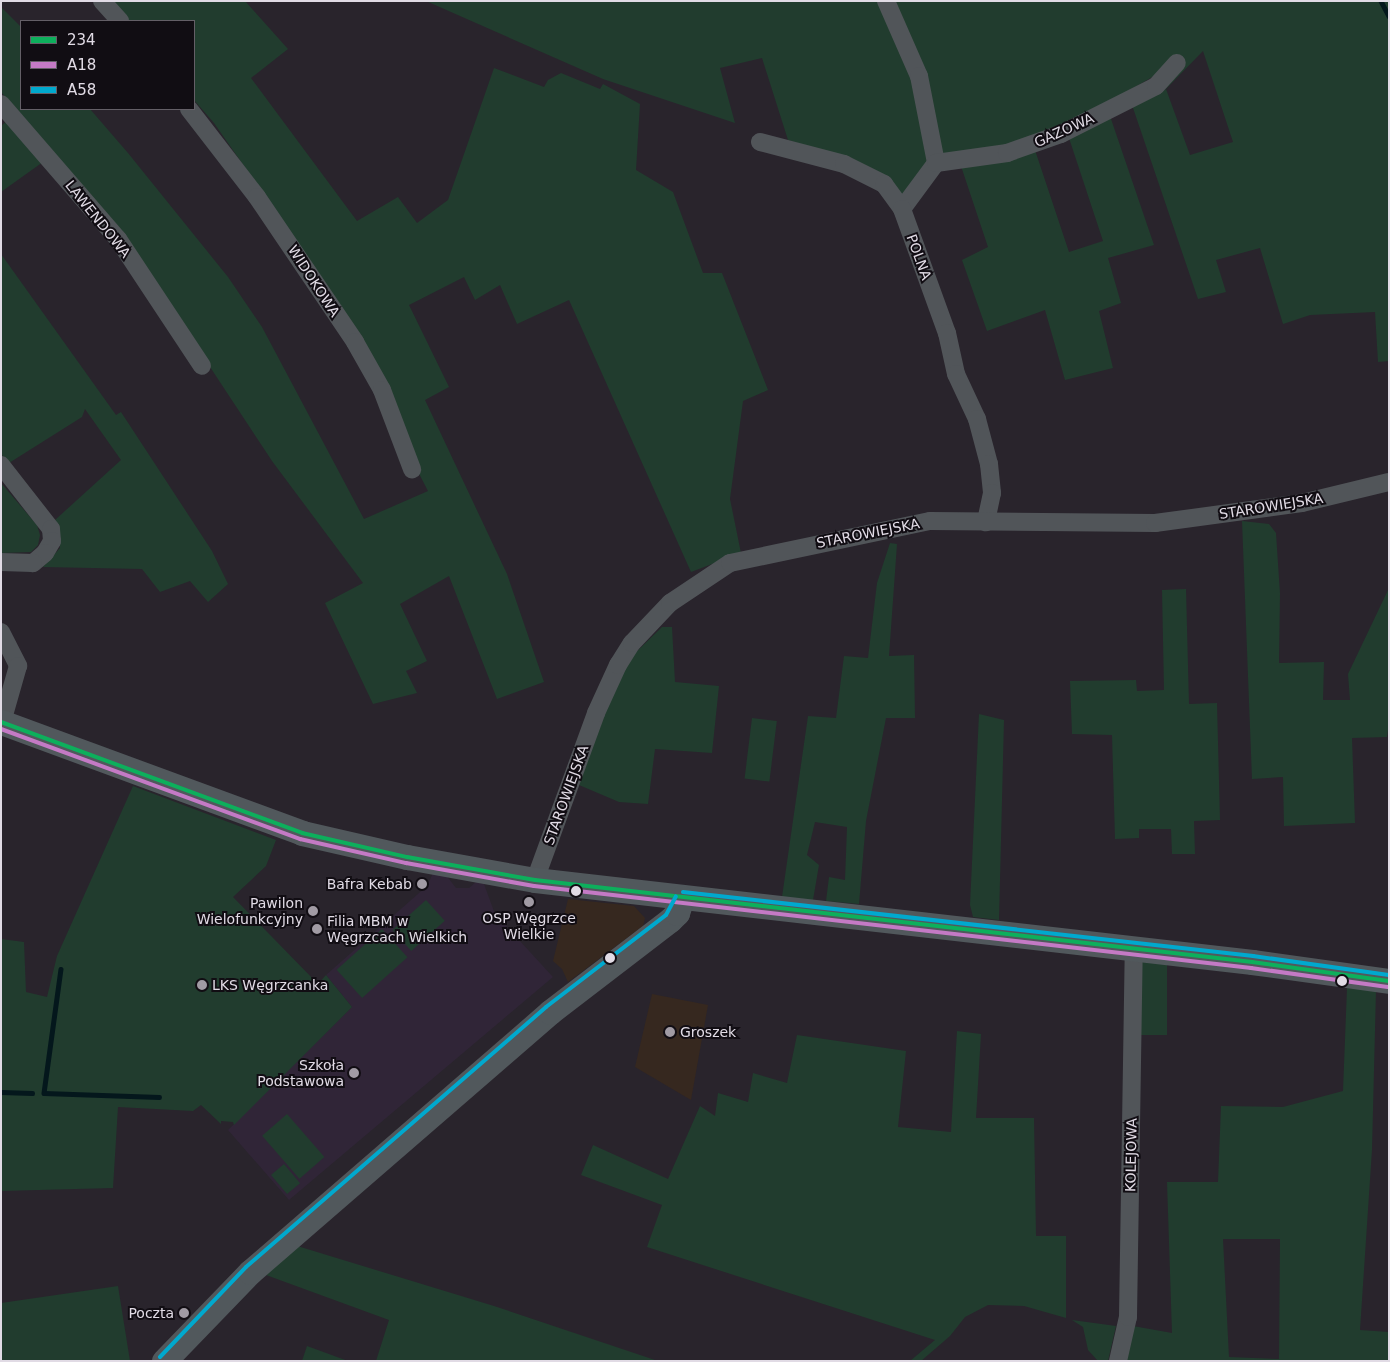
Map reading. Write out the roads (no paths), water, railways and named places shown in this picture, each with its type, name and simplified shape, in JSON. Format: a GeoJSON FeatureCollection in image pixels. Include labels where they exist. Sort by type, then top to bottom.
{"type":"FeatureCollection","features":[{"type":"Feature","properties":{"kind":"street"},"geometry":{"type":"LineString","coordinates":[[102,1],[119,20]]}},
{"type":"Feature","properties":{"kind":"street"},"geometry":{"type":"LineString","coordinates":[[886,1],[919,76],[936,162],[902,209]]}},
{"type":"Feature","properties":{"kind":"street","name":"GAZOWA"},"geometry":{"type":"LineString","coordinates":[[936,162],[1007,153],[1061,134],[1156,86],[1177,62]]}},
{"type":"Feature","properties":{"kind":"street","name":"LAWENDOWA"},"geometry":{"type":"LineString","coordinates":[[1,104],[118,239],[202,366]]}},
{"type":"Feature","properties":{"kind":"street","name":"WIDOKOWA"},"geometry":{"type":"LineString","coordinates":[[191,110],[257,197],[355,342],[382,390],[412,469]]}},
{"type":"Feature","properties":{"kind":"street","name":"POLNA"},"geometry":{"type":"LineString","coordinates":[[760,142],[844,164],[884,184],[902,209],[947,333],[956,374],[977,419],[989,464],[992,493],[986,522]]}},
{"type":"Feature","properties":{"kind":"street"},"geometry":{"type":"LineString","coordinates":[[1,465],[51,528],[52,541],[45,553],[33,563],[1,562]]}},
{"type":"Feature","properties":{"kind":"street","name":"STAROWIEJSKA"},"geometry":{"type":"LineString","coordinates":[[536,880],[610,678],[632,643],[670,603],[730,564],[762,554],[930,521],[1154,523],[1302,503],[1389,482]]}},
{"type":"Feature","properties":{"kind":"street"},"geometry":{"type":"LineString","coordinates":[[1,632],[18,666],[1,722],[321,839],[536,880],[1134,948],[1389,981]]}},
{"type":"Feature","properties":{"kind":"street"},"geometry":{"type":"LineString","coordinates":[[164,1361],[250,1272],[550,1012],[670,920],[677,913],[682,898]]}},
{"type":"Feature","properties":{"kind":"street","name":"KOLEJOWA"},"geometry":{"type":"LineString","coordinates":[[1118,1361],[1128,1317],[1134,948]]}},
{"type":"Feature","properties":{"kind":"waterway"},"geometry":{"type":"LineString","coordinates":[[1381,1],[1389,16]]}},
{"type":"Feature","properties":{"kind":"waterway"},"geometry":{"type":"LineString","coordinates":[[61,969],[44,1093],[159,1097]]}},
{"type":"Feature","properties":{"kind":"waterway"},"geometry":{"type":"LineString","coordinates":[[1,1092],[32,1093]]}},
{"type":"Feature","properties":{"kind":"place","name":"Bafra Kebab"},"geometry":{"type":"Point","coordinates":[422,884]}},
{"type":"Feature","properties":{"kind":"place","name":"OSP Węgrzce Wielkie"},"geometry":{"type":"Point","coordinates":[529,902]}},
{"type":"Feature","properties":{"kind":"place","name":"Pawilon Wielofunkcyjny"},"geometry":{"type":"Point","coordinates":[313,911]}},
{"type":"Feature","properties":{"kind":"place","name":"Filia MBM w Węgrzcach Wielkich"},"geometry":{"type":"Point","coordinates":[317,929]}},
{"type":"Feature","properties":{"kind":"place","name":"LKS Węgrzcanka"},"geometry":{"type":"Point","coordinates":[202,985]}},
{"type":"Feature","properties":{"kind":"place","name":"Groszek"},"geometry":{"type":"Point","coordinates":[670,1032]}},
{"type":"Feature","properties":{"kind":"place","name":"Szkoła Podstawowa"},"geometry":{"type":"Point","coordinates":[354,1073]}},
{"type":"Feature","properties":{"kind":"place","name":"Poczta"},"geometry":{"type":"Point","coordinates":[184,1313]}}]}
